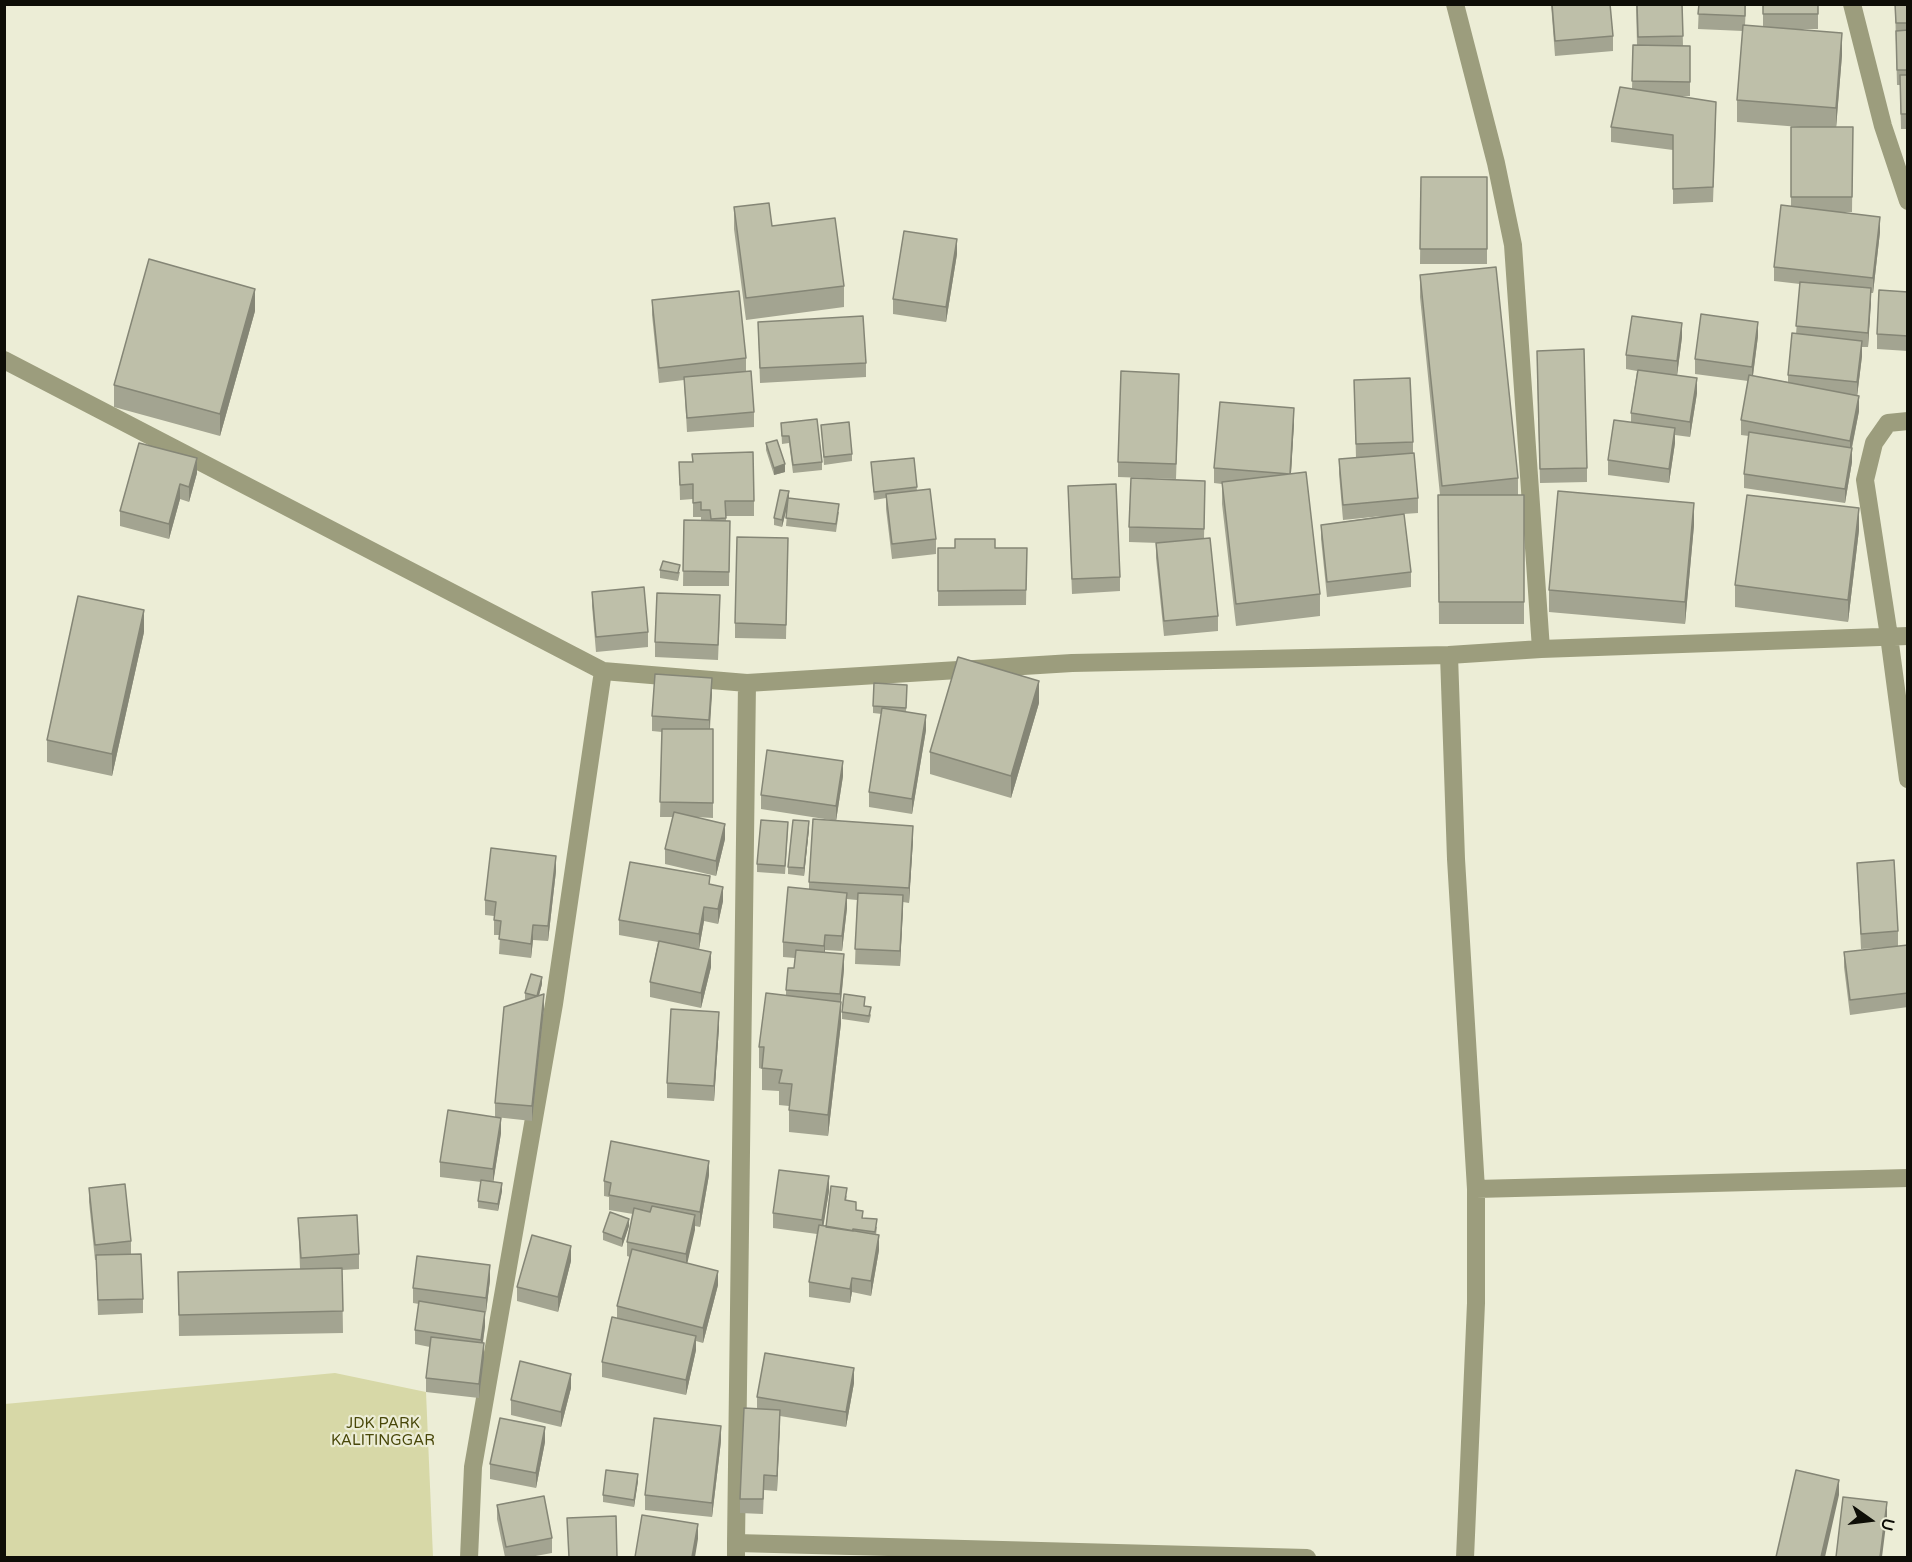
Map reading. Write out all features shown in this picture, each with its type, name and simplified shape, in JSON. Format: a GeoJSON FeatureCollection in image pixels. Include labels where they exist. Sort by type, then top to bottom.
{"type":"FeatureCollection","features":[{"type":"Feature","properties":{"kind":"street"},"geometry":{"type":"LineString","coordinates":[[1455,4],[1496,163],[1513,245],[1541,649]]}},
{"type":"Feature","properties":{"kind":"street"},"geometry":{"type":"LineString","coordinates":[[1852,4],[1883,126],[1908,201]]}},
{"type":"Feature","properties":{"kind":"street"},"geometry":{"type":"LineString","coordinates":[[4,360],[603,671],[747,683],[1072,663],[1449,655],[1541,649],[1898,636]]}},
{"type":"Feature","properties":{"kind":"street"},"geometry":{"type":"LineString","coordinates":[[1908,422],[1888,423],[1874,443],[1865,480],[1898,636],[1908,779]]}},
{"type":"Feature","properties":{"kind":"street"},"geometry":{"type":"LineString","coordinates":[[1449,655],[1456,859],[1476,1189],[1476,1303],[1465,1557]]}},
{"type":"Feature","properties":{"kind":"street"},"geometry":{"type":"LineString","coordinates":[[469,1557],[473,1467],[554,1004],[603,671]]}},
{"type":"Feature","properties":{"kind":"street"},"geometry":{"type":"LineString","coordinates":[[747,683],[736,1550],[1307,1557]]}},
{"type":"Feature","properties":{"kind":"street"},"geometry":{"type":"LineString","coordinates":[[1476,1189],[1908,1178]]}},
{"type":"Feature","properties":{"kind":"green space","name":"JDK PARK KALITINGGAR"},"geometry":{"type":"Polygon","coordinates":[[[335,1373],[426,1392],[433,1557],[5,1557],[5,1404],[335,1373]]]}},
{"type":"Feature","properties":{"kind":"building"},"geometry":{"type":"Polygon","coordinates":[[[1552,4],[1610,4],[1613,36],[1555,41],[1552,4]]]}},
{"type":"Feature","properties":{"kind":"building"},"geometry":{"type":"Polygon","coordinates":[[[1637,4],[1682,4],[1683,36],[1638,37],[1637,4]]]}},
{"type":"Feature","properties":{"kind":"building"},"geometry":{"type":"Polygon","coordinates":[[[1699,4],[1745,4],[1745,16],[1698,14],[1699,4]]]}},
{"type":"Feature","properties":{"kind":"building"},"geometry":{"type":"Polygon","coordinates":[[[1763,4],[1818,4],[1818,14],[1763,14],[1763,4]]]}},
{"type":"Feature","properties":{"kind":"building"},"geometry":{"type":"Polygon","coordinates":[[[1895,4],[1908,4],[1908,23],[1896,23],[1895,4]]]}},
{"type":"Feature","properties":{"kind":"building"},"geometry":{"type":"Polygon","coordinates":[[[1743,25],[1842,33],[1836,108],[1737,100],[1743,25]]]}},
{"type":"Feature","properties":{"kind":"building"},"geometry":{"type":"Polygon","coordinates":[[[1908,30],[1908,70],[1897,70],[1896,31],[1908,30]]]}},
{"type":"Feature","properties":{"kind":"building"},"geometry":{"type":"Polygon","coordinates":[[[1633,45],[1690,46],[1690,82],[1632,81],[1633,45]]]}},
{"type":"Feature","properties":{"kind":"building"},"geometry":{"type":"Polygon","coordinates":[[[1900,75],[1908,75],[1908,114],[1901,114],[1900,75]]]}},
{"type":"Feature","properties":{"kind":"building"},"geometry":{"type":"Polygon","coordinates":[[[1620,87],[1716,102],[1713,187],[1673,189],[1673,135],[1611,127],[1620,87]]]}},
{"type":"Feature","properties":{"kind":"building"},"geometry":{"type":"Polygon","coordinates":[[[1791,127],[1853,127],[1852,197],[1791,197],[1791,127]]]}},
{"type":"Feature","properties":{"kind":"building"},"geometry":{"type":"Polygon","coordinates":[[[1421,177],[1487,177],[1487,249],[1420,249],[1421,177]]]}},
{"type":"Feature","properties":{"kind":"building"},"geometry":{"type":"Polygon","coordinates":[[[769,203],[772,226],[835,218],[844,286],[746,298],[734,207],[769,203]]]}},
{"type":"Feature","properties":{"kind":"building"},"geometry":{"type":"Polygon","coordinates":[[[1781,205],[1880,217],[1873,278],[1774,267],[1781,205]]]}},
{"type":"Feature","properties":{"kind":"building"},"geometry":{"type":"Polygon","coordinates":[[[904,231],[957,239],[946,307],[893,299],[904,231]]]}},
{"type":"Feature","properties":{"kind":"building"},"geometry":{"type":"Polygon","coordinates":[[[149,259],[255,289],[220,414],[114,385],[149,259]]]}},
{"type":"Feature","properties":{"kind":"building"},"geometry":{"type":"Polygon","coordinates":[[[1496,267],[1518,478],[1442,486],[1420,275],[1496,267]]]}},
{"type":"Feature","properties":{"kind":"building"},"geometry":{"type":"Polygon","coordinates":[[[1800,282],[1871,288],[1868,333],[1796,326],[1800,282]]]}},
{"type":"Feature","properties":{"kind":"building"},"geometry":{"type":"Polygon","coordinates":[[[1879,290],[1908,292],[1908,336],[1877,334],[1879,290]]]}},
{"type":"Feature","properties":{"kind":"building"},"geometry":{"type":"Polygon","coordinates":[[[739,291],[746,358],[659,368],[652,300],[739,291]]]}},
{"type":"Feature","properties":{"kind":"building"},"geometry":{"type":"Polygon","coordinates":[[[1701,314],[1758,322],[1752,367],[1695,359],[1701,314]]]}},
{"type":"Feature","properties":{"kind":"building"},"geometry":{"type":"Polygon","coordinates":[[[863,316],[866,363],[760,368],[758,322],[863,316]]]}},
{"type":"Feature","properties":{"kind":"building"},"geometry":{"type":"Polygon","coordinates":[[[1632,316],[1682,323],[1677,361],[1626,355],[1632,316]]]}},
{"type":"Feature","properties":{"kind":"building"},"geometry":{"type":"Polygon","coordinates":[[[1792,333],[1862,341],[1857,382],[1788,375],[1792,333]]]}},
{"type":"Feature","properties":{"kind":"building"},"geometry":{"type":"Polygon","coordinates":[[[1584,349],[1587,468],[1540,469],[1537,351],[1584,349]]]}},
{"type":"Feature","properties":{"kind":"building"},"geometry":{"type":"Polygon","coordinates":[[[1638,370],[1697,378],[1690,422],[1631,413],[1638,370]]]}},
{"type":"Feature","properties":{"kind":"building"},"geometry":{"type":"Polygon","coordinates":[[[751,371],[754,412],[687,418],[684,377],[751,371]]]}},
{"type":"Feature","properties":{"kind":"building"},"geometry":{"type":"Polygon","coordinates":[[[1121,371],[1179,374],[1176,464],[1118,462],[1121,371]]]}},
{"type":"Feature","properties":{"kind":"building"},"geometry":{"type":"Polygon","coordinates":[[[1749,375],[1859,396],[1850,441],[1741,420],[1749,375]]]}},
{"type":"Feature","properties":{"kind":"building"},"geometry":{"type":"Polygon","coordinates":[[[1410,378],[1413,442],[1356,444],[1354,380],[1410,378]]]}},
{"type":"Feature","properties":{"kind":"building"},"geometry":{"type":"Polygon","coordinates":[[[1220,402],[1294,408],[1290,474],[1214,468],[1220,402]]]}},
{"type":"Feature","properties":{"kind":"building"},"geometry":{"type":"Polygon","coordinates":[[[817,419],[822,462],[793,465],[789,436],[782,436],[781,423],[817,419]]]}},
{"type":"Feature","properties":{"kind":"building"},"geometry":{"type":"Polygon","coordinates":[[[1614,420],[1675,428],[1669,469],[1608,460],[1614,420]]]}},
{"type":"Feature","properties":{"kind":"building"},"geometry":{"type":"Polygon","coordinates":[[[849,422],[852,454],[824,457],[821,425],[849,422]]]}},
{"type":"Feature","properties":{"kind":"building"},"geometry":{"type":"Polygon","coordinates":[[[1749,432],[1852,448],[1845,489],[1744,474],[1749,432]]]}},
{"type":"Feature","properties":{"kind":"building"},"geometry":{"type":"Polygon","coordinates":[[[777,440],[785,464],[774,468],[766,443],[777,440]]]}},
{"type":"Feature","properties":{"kind":"building"},"geometry":{"type":"Polygon","coordinates":[[[139,443],[197,458],[189,487],[180,484],[169,524],[120,511],[139,443]]]}},
{"type":"Feature","properties":{"kind":"building"},"geometry":{"type":"Polygon","coordinates":[[[753,452],[754,501],[725,501],[726,518],[711,519],[710,510],[701,510],[701,502],[693,503],[693,484],[680,485],[679,462],[693,462],[692,454],[753,452]]]}},
{"type":"Feature","properties":{"kind":"building"},"geometry":{"type":"Polygon","coordinates":[[[1414,453],[1418,498],[1343,505],[1339,459],[1414,453]]]}},
{"type":"Feature","properties":{"kind":"building"},"geometry":{"type":"Polygon","coordinates":[[[914,458],[917,487],[874,492],[871,462],[914,458]]]}},
{"type":"Feature","properties":{"kind":"building"},"geometry":{"type":"Polygon","coordinates":[[[1306,472],[1320,594],[1236,604],[1222,482],[1306,472]]]}},
{"type":"Feature","properties":{"kind":"building"},"geometry":{"type":"Polygon","coordinates":[[[1131,478],[1205,481],[1204,529],[1129,527],[1131,478]]]}},
{"type":"Feature","properties":{"kind":"building"},"geometry":{"type":"Polygon","coordinates":[[[1116,484],[1120,577],[1072,579],[1068,486],[1116,484]]]}},
{"type":"Feature","properties":{"kind":"building"},"geometry":{"type":"Polygon","coordinates":[[[930,489],[936,539],[892,544],[886,494],[930,489]]]}},
{"type":"Feature","properties":{"kind":"building"},"geometry":{"type":"Polygon","coordinates":[[[780,490],[789,491],[782,520],[774,518],[780,490]]]}},
{"type":"Feature","properties":{"kind":"building"},"geometry":{"type":"Polygon","coordinates":[[[1558,491],[1694,503],[1685,602],[1549,590],[1558,491]]]}},
{"type":"Feature","properties":{"kind":"building"},"geometry":{"type":"Polygon","coordinates":[[[1438,495],[1524,495],[1524,602],[1439,602],[1438,495]]]}},
{"type":"Feature","properties":{"kind":"building"},"geometry":{"type":"Polygon","coordinates":[[[1747,495],[1859,508],[1848,600],[1735,585],[1747,495]]]}},
{"type":"Feature","properties":{"kind":"building"},"geometry":{"type":"Polygon","coordinates":[[[788,498],[839,504],[836,524],[786,518],[788,498]]]}},
{"type":"Feature","properties":{"kind":"building"},"geometry":{"type":"Polygon","coordinates":[[[1404,514],[1411,572],[1327,582],[1321,525],[1404,514]]]}},
{"type":"Feature","properties":{"kind":"building"},"geometry":{"type":"Polygon","coordinates":[[[684,520],[730,521],[729,572],[683,571],[684,520]]]}},
{"type":"Feature","properties":{"kind":"building"},"geometry":{"type":"Polygon","coordinates":[[[1908,523],[1908,562],[1907,562],[1908,523]]]}},
{"type":"Feature","properties":{"kind":"building"},"geometry":{"type":"Polygon","coordinates":[[[737,537],[788,538],[786,625],[735,623],[737,537]]]}},
{"type":"Feature","properties":{"kind":"building"},"geometry":{"type":"Polygon","coordinates":[[[1210,538],[1218,616],[1164,621],[1156,543],[1210,538]]]}},
{"type":"Feature","properties":{"kind":"building"},"geometry":{"type":"Polygon","coordinates":[[[955,539],[995,539],[995,548],[1027,548],[1026,590],[938,591],[938,548],[955,548],[955,539]]]}},
{"type":"Feature","properties":{"kind":"building"},"geometry":{"type":"Polygon","coordinates":[[[663,561],[680,565],[678,573],[660,570],[663,561]]]}},
{"type":"Feature","properties":{"kind":"building"},"geometry":{"type":"Polygon","coordinates":[[[644,587],[648,632],[596,637],[592,592],[644,587]]]}},
{"type":"Feature","properties":{"kind":"building"},"geometry":{"type":"Polygon","coordinates":[[[657,593],[720,595],[718,645],[655,642],[657,593]]]}},
{"type":"Feature","properties":{"kind":"building"},"geometry":{"type":"Polygon","coordinates":[[[78,596],[144,610],[112,754],[47,740],[78,596]]]}},
{"type":"Feature","properties":{"kind":"building"},"geometry":{"type":"Polygon","coordinates":[[[958,657],[1039,681],[1011,776],[930,752],[958,657]]]}},
{"type":"Feature","properties":{"kind":"building"},"geometry":{"type":"Polygon","coordinates":[[[655,674],[712,678],[709,720],[652,716],[655,674]]]}},
{"type":"Feature","properties":{"kind":"building"},"geometry":{"type":"Polygon","coordinates":[[[874,683],[907,685],[906,708],[873,706],[874,683]]]}},
{"type":"Feature","properties":{"kind":"building"},"geometry":{"type":"Polygon","coordinates":[[[882,708],[926,715],[912,799],[869,792],[882,708]]]}},
{"type":"Feature","properties":{"kind":"building"},"geometry":{"type":"Polygon","coordinates":[[[662,729],[713,729],[713,803],[660,802],[662,729]]]}},
{"type":"Feature","properties":{"kind":"building"},"geometry":{"type":"Polygon","coordinates":[[[767,750],[843,761],[836,806],[761,795],[767,750]]]}},
{"type":"Feature","properties":{"kind":"building"},"geometry":{"type":"Polygon","coordinates":[[[674,812],[725,824],[716,861],[665,849],[674,812]]]}},
{"type":"Feature","properties":{"kind":"building"},"geometry":{"type":"Polygon","coordinates":[[[813,819],[913,826],[909,888],[809,882],[813,819]]]}},
{"type":"Feature","properties":{"kind":"building"},"geometry":{"type":"Polygon","coordinates":[[[761,820],[788,822],[785,866],[757,864],[761,820]]]}},
{"type":"Feature","properties":{"kind":"building"},"geometry":{"type":"Polygon","coordinates":[[[793,820],[809,821],[804,868],[788,867],[793,820]]]}},
{"type":"Feature","properties":{"kind":"building"},"geometry":{"type":"Polygon","coordinates":[[[491,848],[556,856],[548,926],[533,925],[531,944],[499,939],[501,921],[494,920],[496,902],[485,900],[491,848]]]}},
{"type":"Feature","properties":{"kind":"building"},"geometry":{"type":"Polygon","coordinates":[[[1894,860],[1898,931],[1861,934],[1857,863],[1894,860]]]}},
{"type":"Feature","properties":{"kind":"building"},"geometry":{"type":"Polygon","coordinates":[[[630,862],[710,876],[709,884],[723,887],[718,909],[704,907],[699,934],[619,920],[630,862]]]}},
{"type":"Feature","properties":{"kind":"building"},"geometry":{"type":"Polygon","coordinates":[[[788,887],[847,893],[842,936],[825,935],[824,946],[783,942],[788,887]]]}},
{"type":"Feature","properties":{"kind":"building"},"geometry":{"type":"Polygon","coordinates":[[[858,893],[903,895],[900,951],[855,949],[858,893]]]}},
{"type":"Feature","properties":{"kind":"building"},"geometry":{"type":"Polygon","coordinates":[[[659,941],[711,952],[701,993],[650,982],[659,941]]]}},
{"type":"Feature","properties":{"kind":"building"},"geometry":{"type":"Polygon","coordinates":[[[1908,945],[1908,993],[1850,1000],[1844,952],[1908,945]]]}},
{"type":"Feature","properties":{"kind":"building"},"geometry":{"type":"Polygon","coordinates":[[[796,950],[844,954],[840,994],[786,990],[788,968],[794,968],[796,950]]]}},
{"type":"Feature","properties":{"kind":"building"},"geometry":{"type":"Polygon","coordinates":[[[531,974],[542,977],[537,996],[525,993],[531,974]]]}},
{"type":"Feature","properties":{"kind":"building"},"geometry":{"type":"Polygon","coordinates":[[[766,993],[841,1002],[828,1115],[789,1110],[792,1084],[779,1083],[782,1070],[762,1068],[764,1047],[759,1047],[766,993]]]}},
{"type":"Feature","properties":{"kind":"building"},"geometry":{"type":"Polygon","coordinates":[[[544,994],[532,1106],[495,1103],[504,1007],[544,994]]]}},
{"type":"Feature","properties":{"kind":"building"},"geometry":{"type":"Polygon","coordinates":[[[844,994],[865,997],[864,1006],[871,1007],[869,1016],[842,1012],[844,994]]]}},
{"type":"Feature","properties":{"kind":"building"},"geometry":{"type":"Polygon","coordinates":[[[671,1009],[719,1012],[714,1086],[667,1083],[671,1009]]]}},
{"type":"Feature","properties":{"kind":"building"},"geometry":{"type":"Polygon","coordinates":[[[448,1110],[501,1118],[493,1169],[440,1162],[448,1110]]]}},
{"type":"Feature","properties":{"kind":"building"},"geometry":{"type":"Polygon","coordinates":[[[611,1141],[709,1161],[700,1212],[609,1195],[611,1183],[604,1181],[611,1141]]]}},
{"type":"Feature","properties":{"kind":"building"},"geometry":{"type":"Polygon","coordinates":[[[779,1170],[829,1176],[822,1220],[773,1213],[779,1170]]]}},
{"type":"Feature","properties":{"kind":"building"},"geometry":{"type":"Polygon","coordinates":[[[481,1180],[502,1183],[498,1204],[478,1201],[481,1180]]]}},
{"type":"Feature","properties":{"kind":"building"},"geometry":{"type":"Polygon","coordinates":[[[125,1184],[131,1241],[95,1245],[89,1188],[125,1184]]]}},
{"type":"Feature","properties":{"kind":"building"},"geometry":{"type":"Polygon","coordinates":[[[831,1186],[847,1188],[845,1200],[856,1202],[856,1210],[863,1211],[862,1218],[877,1219],[875,1232],[826,1227],[831,1186]]]}},
{"type":"Feature","properties":{"kind":"building"},"geometry":{"type":"Polygon","coordinates":[[[652,1206],[695,1215],[686,1254],[627,1242],[634,1208],[650,1212],[652,1206]]]}},
{"type":"Feature","properties":{"kind":"building"},"geometry":{"type":"Polygon","coordinates":[[[610,1212],[629,1219],[622,1239],[603,1232],[610,1212]]]}},
{"type":"Feature","properties":{"kind":"building"},"geometry":{"type":"Polygon","coordinates":[[[357,1215],[359,1254],[301,1258],[298,1218],[357,1215]]]}},
{"type":"Feature","properties":{"kind":"building"},"geometry":{"type":"Polygon","coordinates":[[[819,1225],[879,1235],[871,1281],[852,1278],[850,1289],[809,1282],[819,1225]]]}},
{"type":"Feature","properties":{"kind":"building"},"geometry":{"type":"Polygon","coordinates":[[[532,1235],[571,1246],[558,1297],[517,1287],[532,1235]]]}},
{"type":"Feature","properties":{"kind":"building"},"geometry":{"type":"Polygon","coordinates":[[[632,1249],[718,1271],[703,1328],[617,1306],[632,1249]]]}},
{"type":"Feature","properties":{"kind":"building"},"geometry":{"type":"Polygon","coordinates":[[[141,1254],[143,1299],[98,1300],[96,1255],[141,1254]]]}},
{"type":"Feature","properties":{"kind":"building"},"geometry":{"type":"Polygon","coordinates":[[[417,1256],[490,1265],[486,1298],[413,1288],[417,1256]]]}},
{"type":"Feature","properties":{"kind":"building"},"geometry":{"type":"Polygon","coordinates":[[[342,1268],[343,1311],[179,1315],[178,1272],[342,1268]]]}},
{"type":"Feature","properties":{"kind":"building"},"geometry":{"type":"Polygon","coordinates":[[[419,1301],[485,1312],[481,1340],[415,1330],[419,1301]]]}},
{"type":"Feature","properties":{"kind":"building"},"geometry":{"type":"Polygon","coordinates":[[[612,1317],[696,1336],[686,1380],[602,1362],[612,1317]]]}},
{"type":"Feature","properties":{"kind":"building"},"geometry":{"type":"Polygon","coordinates":[[[431,1337],[484,1343],[479,1384],[426,1378],[431,1337]]]}},
{"type":"Feature","properties":{"kind":"building"},"geometry":{"type":"Polygon","coordinates":[[[765,1353],[854,1368],[846,1412],[757,1397],[765,1353]]]}},
{"type":"Feature","properties":{"kind":"building"},"geometry":{"type":"Polygon","coordinates":[[[520,1361],[571,1374],[561,1412],[511,1400],[520,1361]]]}},
{"type":"Feature","properties":{"kind":"building"},"geometry":{"type":"Polygon","coordinates":[[[744,1408],[780,1410],[777,1476],[764,1475],[763,1499],[740,1499],[744,1408]]]}},
{"type":"Feature","properties":{"kind":"building"},"geometry":{"type":"Polygon","coordinates":[[[500,1418],[545,1427],[536,1473],[490,1464],[500,1418]]]}},
{"type":"Feature","properties":{"kind":"building"},"geometry":{"type":"Polygon","coordinates":[[[654,1418],[721,1426],[712,1503],[645,1495],[654,1418]]]}},
{"type":"Feature","properties":{"kind":"building"},"geometry":{"type":"Polygon","coordinates":[[[606,1470],[638,1474],[634,1500],[603,1495],[606,1470]]]}},
{"type":"Feature","properties":{"kind":"building"},"geometry":{"type":"Polygon","coordinates":[[[1796,1470],[1839,1480],[1821,1557],[1776,1557],[1796,1470]]]}},
{"type":"Feature","properties":{"kind":"building"},"geometry":{"type":"Polygon","coordinates":[[[544,1496],[552,1538],[506,1547],[497,1505],[544,1496]]]}},
{"type":"Feature","properties":{"kind":"building"},"geometry":{"type":"Polygon","coordinates":[[[1843,1497],[1887,1502],[1880,1557],[1836,1557],[1843,1497]]]}},
{"type":"Feature","properties":{"kind":"building"},"geometry":{"type":"Polygon","coordinates":[[[642,1515],[698,1524],[692,1557],[635,1557],[642,1515]]]}},
{"type":"Feature","properties":{"kind":"building"},"geometry":{"type":"Polygon","coordinates":[[[616,1516],[617,1557],[569,1557],[567,1518],[616,1516]]]}}]}
